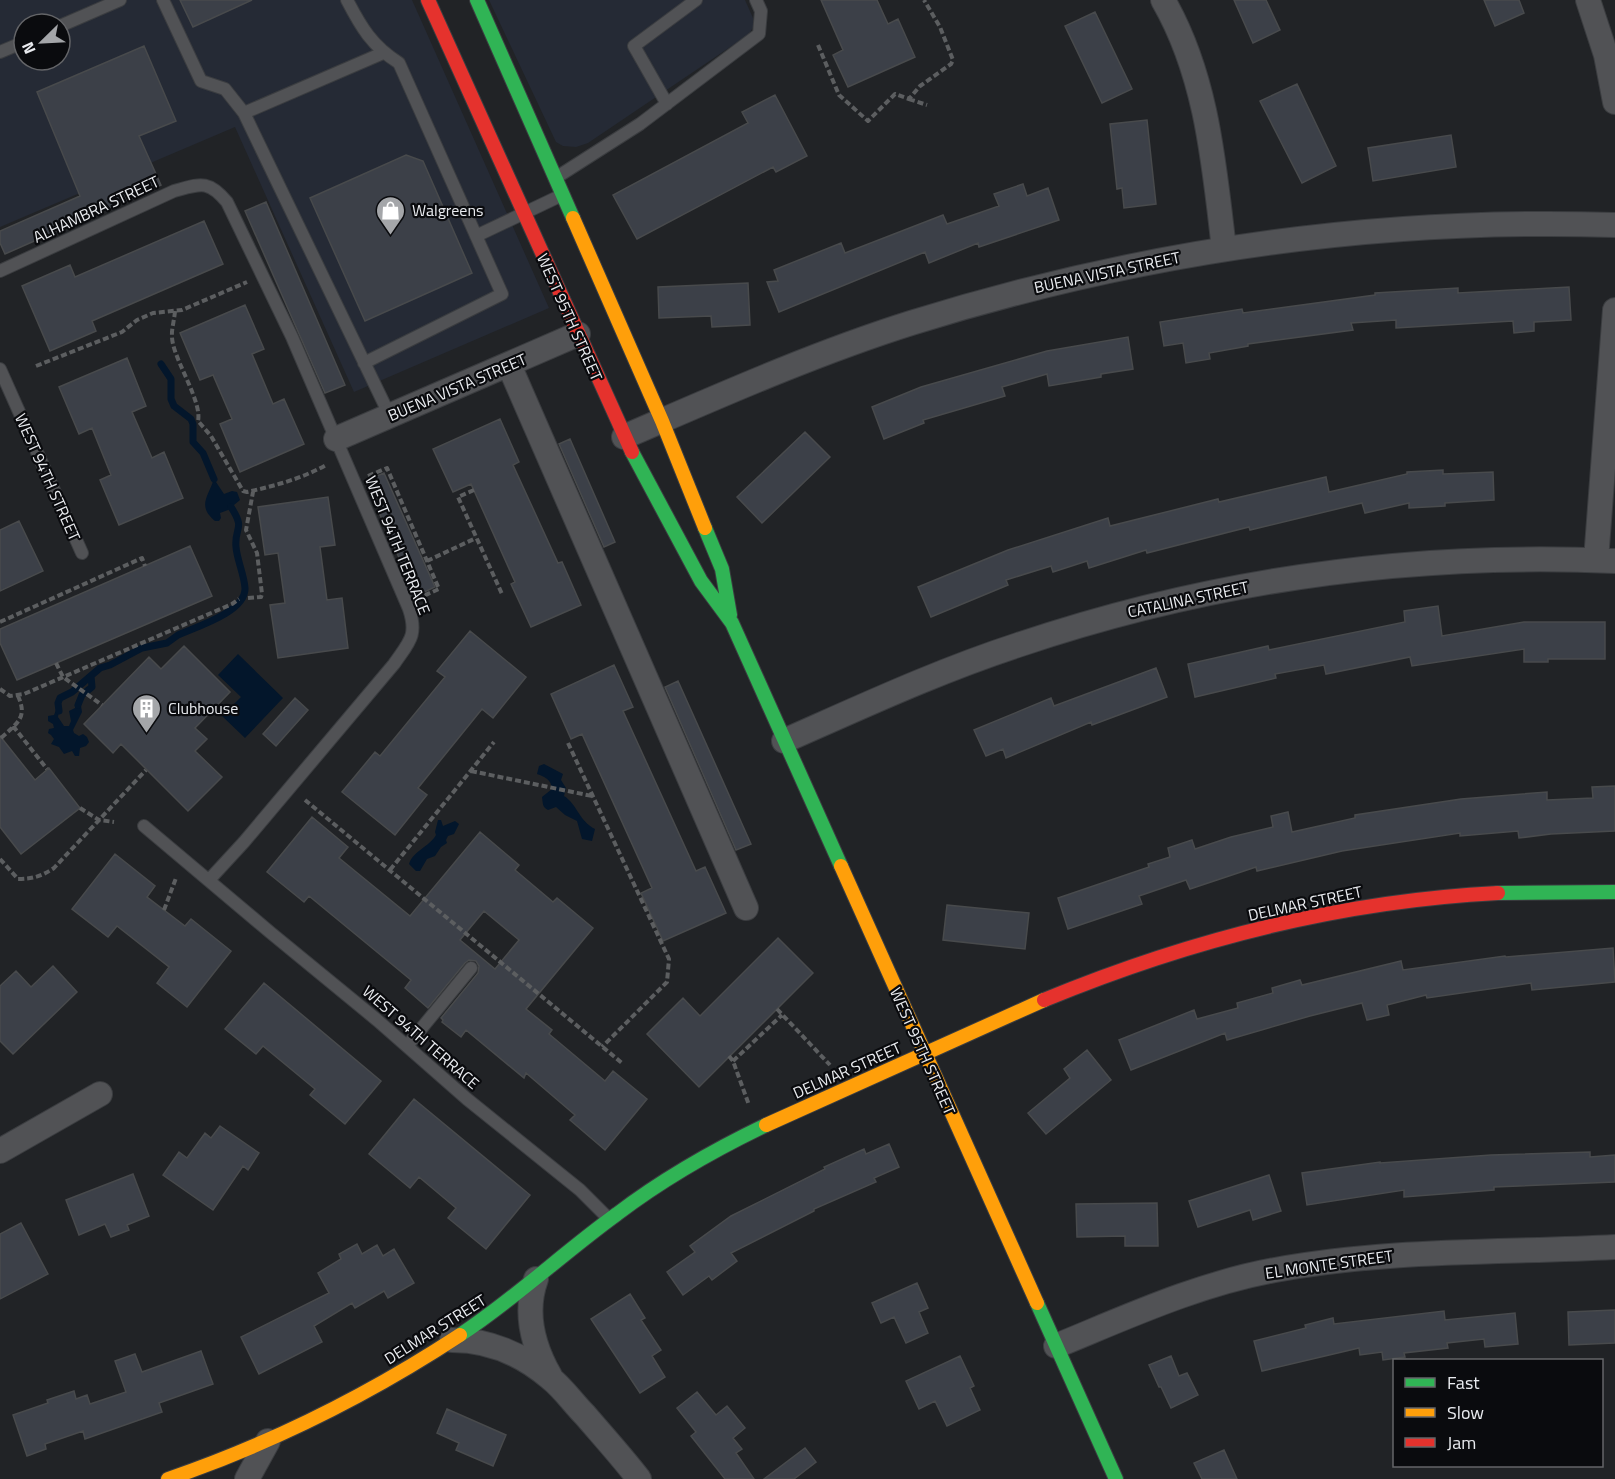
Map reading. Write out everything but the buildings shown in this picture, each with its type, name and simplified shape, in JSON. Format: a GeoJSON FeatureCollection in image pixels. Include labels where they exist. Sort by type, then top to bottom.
{"type":"FeatureCollection","features":[{"type":"Feature","properties":{"kind":"main road","name":"WEST 95TH STREET"},"geometry":{"type":"LineString","coordinates":[[428,0],[624,437],[701,581],[732,623],[1116,1479]]}},
{"type":"Feature","properties":{"kind":"main road","name":"WEST 95TH STREET"},"geometry":{"type":"LineString","coordinates":[[477,0],[662,421],[722,569],[732,623]]}},
{"type":"Feature","properties":{"kind":"main road","name":"DELMAR STREET"},"geometry":{"type":"LineString","coordinates":[[168,1479],[268,1441],[367,1390],[452,1340],[489,1316],[609,1219],[676,1174],[728,1144],[787,1114],[1044,999],[1189,947],[1307,917],[1392,903],[1467,895],[1569,891],[1615,892]]}},
{"type":"Feature","properties":{"kind":"street"},"geometry":{"type":"LineString","coordinates":[[1163,0],[1171,13],[1195,72],[1210,136],[1224,249]]}},
{"type":"Feature","properties":{"kind":"street"},"geometry":{"type":"LineString","coordinates":[[1587,0],[1606,55],[1615,102]]}},
{"type":"Feature","properties":{"kind":"street","name":"BUENA VISTA STREET"},"geometry":{"type":"LineString","coordinates":[[624,437],[806,360],[909,324],[1019,291],[1081,276],[1224,249],[1354,232],[1438,226],[1615,225]]}},
{"type":"Feature","properties":{"kind":"street"},"geometry":{"type":"LineString","coordinates":[[1606,560],[1615,310]]}},
{"type":"Feature","properties":{"kind":"street","name":"BUENA VISTA STREET"},"geometry":{"type":"LineString","coordinates":[[336,439],[578,334]]}},
{"type":"Feature","properties":{"kind":"street"},"geometry":{"type":"LineString","coordinates":[[509,365],[746,908]]}},
{"type":"Feature","properties":{"kind":"street","name":"CATALINA STREET"},"geometry":{"type":"LineString","coordinates":[[784,741],[916,682],[1017,645],[1118,614],[1214,592],[1347,570],[1428,562],[1534,558],[1606,560]]}},
{"type":"Feature","properties":{"kind":"street"},"geometry":{"type":"LineString","coordinates":[[0,1151],[100,1094]]}},
{"type":"Feature","properties":{"kind":"street","name":"EL MONTE STREET"},"geometry":{"type":"LineString","coordinates":[[1056,1346],[1184,1294],[1274,1270],[1396,1254],[1615,1247]]}},
{"type":"Feature","properties":{"kind":"street"},"geometry":{"type":"LineString","coordinates":[[536,1279],[530,1313],[537,1349],[551,1378]]}},
{"type":"Feature","properties":{"kind":"street"},"geometry":{"type":"LineString","coordinates":[[452,1340],[472,1340],[496,1346],[551,1378],[639,1479]]}},
{"type":"Feature","properties":{"kind":"street"},"geometry":{"type":"LineString","coordinates":[[247,1479],[268,1441]]}},
{"type":"Feature","properties":{"kind":"lane"},"geometry":{"type":"LineString","coordinates":[[72,21],[120,0]]}},
{"type":"Feature","properties":{"kind":"lane"},"geometry":{"type":"LineString","coordinates":[[163,0],[201,81],[225,89],[244,113],[390,416]]}},
{"type":"Feature","properties":{"kind":"lane"},"geometry":{"type":"LineString","coordinates":[[347,0],[368,37],[383,53],[399,63],[502,294],[364,363]]}},
{"type":"Feature","properties":{"kind":"lane"},"geometry":{"type":"LineString","coordinates":[[667,104],[634,46],[682,4],[696,0]]}},
{"type":"Feature","properties":{"kind":"lane"},"geometry":{"type":"LineString","coordinates":[[556,178],[640,124],[759,34],[761,11],[756,0]]}},
{"type":"Feature","properties":{"kind":"lane"},"geometry":{"type":"LineString","coordinates":[[244,113],[383,53]]}},
{"type":"Feature","properties":{"kind":"lane","name":"ALHAMBRA STREET"},"geometry":{"type":"LineString","coordinates":[[0,271],[174,191],[200,184],[207,186]]}},
{"type":"Feature","properties":{"kind":"lane","name":"WEST 94TH TERRACE"},"geometry":{"type":"LineString","coordinates":[[207,186],[218,190],[227,202],[292,337],[414,623],[413,633],[394,664],[244,842],[209,880]]}},
{"type":"Feature","properties":{"kind":"lane"},"geometry":{"type":"LineString","coordinates":[[476,236],[563,195]]}},
{"type":"Feature","properties":{"kind":"lane","name":"WEST 94TH STREET"},"geometry":{"type":"LineString","coordinates":[[0,369],[82,553]]}},
{"type":"Feature","properties":{"kind":"lane","name":"WEST 94TH TERRACE"},"geometry":{"type":"LineString","coordinates":[[144,826],[467,1099],[580,1190],[609,1219]]}},
{"type":"Feature","properties":{"kind":"lane"},"geometry":{"type":"LineString","coordinates":[[407,1046],[471,968]]}},
{"type":"Feature","properties":{"kind":"path"},"geometry":{"type":"LineString","coordinates":[[909,99],[920,86],[951,64],[952,60],[940,27],[924,0]]}},
{"type":"Feature","properties":{"kind":"path"},"geometry":{"type":"LineString","coordinates":[[818,45],[839,95],[868,121],[894,94],[927,105]]}},
{"type":"Feature","properties":{"kind":"path"},"geometry":{"type":"LineString","coordinates":[[36,366],[122,332],[137,320],[153,313],[175,311],[247,281]]}},
{"type":"Feature","properties":{"kind":"path"},"geometry":{"type":"LineString","coordinates":[[175,311],[170,328],[173,344],[187,385],[193,394],[199,413],[198,421],[211,436],[243,491],[253,491],[300,478],[326,465]]}},
{"type":"Feature","properties":{"kind":"path"},"geometry":{"type":"LineString","coordinates":[[362,479],[387,468],[440,589],[407,603]]}},
{"type":"Feature","properties":{"kind":"path"},"geometry":{"type":"LineString","coordinates":[[474,490],[458,497],[502,594]]}},
{"type":"Feature","properties":{"kind":"path"},"geometry":{"type":"LineString","coordinates":[[248,598],[261,597],[262,594],[257,553],[246,530],[253,491]]}},
{"type":"Feature","properties":{"kind":"path"},"geometry":{"type":"LineString","coordinates":[[427,561],[476,538]]}},
{"type":"Feature","properties":{"kind":"path"},"geometry":{"type":"LineString","coordinates":[[0,621],[142,558],[145,566]]}},
{"type":"Feature","properties":{"kind":"path"},"geometry":{"type":"LineString","coordinates":[[0,689],[10,696],[18,696],[203,617],[239,599]]}},
{"type":"Feature","properties":{"kind":"path"},"geometry":{"type":"LineString","coordinates":[[56,663],[63,677],[102,705]]}},
{"type":"Feature","properties":{"kind":"path"},"geometry":{"type":"LineString","coordinates":[[1,738],[22,716],[23,709],[18,696]]}},
{"type":"Feature","properties":{"kind":"path"},"geometry":{"type":"LineString","coordinates":[[13,726],[47,769]]}},
{"type":"Feature","properties":{"kind":"path"},"geometry":{"type":"LineString","coordinates":[[390,870],[494,742]]}},
{"type":"Feature","properties":{"kind":"path"},"geometry":{"type":"LineString","coordinates":[[568,743],[669,959],[667,982],[602,1047]]}},
{"type":"Feature","properties":{"kind":"path"},"geometry":{"type":"LineString","coordinates":[[0,859],[18,879],[45,875],[146,770]]}},
{"type":"Feature","properties":{"kind":"path"},"geometry":{"type":"LineString","coordinates":[[471,771],[592,796]]}},
{"type":"Feature","properties":{"kind":"path"},"geometry":{"type":"LineString","coordinates":[[305,800],[622,1063]]}},
{"type":"Feature","properties":{"kind":"path"},"geometry":{"type":"LineString","coordinates":[[80,808],[99,820],[114,822]]}},
{"type":"Feature","properties":{"kind":"path"},"geometry":{"type":"LineString","coordinates":[[164,910],[176,878]]}},
{"type":"Feature","properties":{"kind":"path"},"geometry":{"type":"LineString","coordinates":[[777,1009],[835,1070]]}},
{"type":"Feature","properties":{"kind":"path"},"geometry":{"type":"LineString","coordinates":[[733,1061],[782,1015]]}},
{"type":"Feature","properties":{"kind":"path"},"geometry":{"type":"LineString","coordinates":[[729,1056],[733,1061],[750,1108]]}},
{"type":"Feature","properties":{"kind":"shaded area"},"geometry":{"type":"Polygon","coordinates":[[[0,0],[412,0],[549,308],[354,392],[235,127],[0,227],[0,0]]]}},
{"type":"Feature","properties":{"kind":"shaded area"},"geometry":{"type":"Polygon","coordinates":[[[489,0],[745,0],[754,26],[748,35],[588,143],[576,147],[563,146],[556,142],[489,0]]]}},
{"type":"Feature","properties":{"kind":"water"},"geometry":{"type":"Polygon","coordinates":[[[214,479],[224,494],[237,492],[240,500],[228,510],[220,513],[219,521],[215,521],[210,516],[205,506],[214,479]]]}},
{"type":"Feature","properties":{"kind":"water"},"geometry":{"type":"Polygon","coordinates":[[[238,654],[283,698],[245,738],[222,716],[241,697],[218,675],[238,654]]]}},
{"type":"Feature","properties":{"kind":"water"},"geometry":{"type":"Polygon","coordinates":[[[75,704],[81,706],[82,712],[73,730],[74,733],[79,736],[83,734],[89,742],[80,748],[79,756],[75,756],[72,751],[64,754],[59,747],[51,744],[54,739],[48,733],[49,729],[54,728],[53,724],[48,721],[48,716],[54,715],[56,710],[59,711],[58,717],[64,726],[69,726],[71,721],[69,711],[75,708],[75,704]]]}},
{"type":"Feature","properties":{"kind":"water"},"geometry":{"type":"Polygon","coordinates":[[[544,764],[563,774],[561,780],[566,788],[564,796],[572,803],[585,822],[595,829],[592,841],[582,839],[577,821],[556,807],[548,810],[544,806],[542,797],[552,789],[545,777],[537,774],[539,766],[544,764]]]}},
{"type":"Feature","properties":{"kind":"water"},"geometry":{"type":"Polygon","coordinates":[[[438,820],[441,820],[443,826],[455,821],[459,824],[454,834],[448,836],[447,843],[435,856],[427,859],[420,871],[416,871],[409,864],[436,835],[438,820]]]}},
{"type":"Feature","properties":{"kind":"waterway"},"geometry":{"type":"LineString","coordinates":[[161,364],[171,379],[171,399],[174,406],[191,419],[193,442],[203,453],[214,479]]}},
{"type":"Feature","properties":{"kind":"waterway"},"geometry":{"type":"LineString","coordinates":[[59,711],[60,698],[72,692],[100,668],[142,648],[167,643],[178,635],[219,618],[243,597],[245,588],[236,547],[239,524],[231,507]]}},
{"type":"Feature","properties":{"kind":"waterway"},"geometry":{"type":"LineString","coordinates":[[78,705],[82,695],[92,687],[91,676]]}},
{"type":"Feature","properties":{"kind":"traffic: fast"},"geometry":{"type":"LineString","coordinates":[[477,0],[573,218]]}},
{"type":"Feature","properties":{"kind":"traffic: fast"},"geometry":{"type":"LineString","coordinates":[[632,452],[701,581],[732,623],[841,866]]}},
{"type":"Feature","properties":{"kind":"traffic: fast"},"geometry":{"type":"LineString","coordinates":[[705,528],[722,569],[730,615]]}},
{"type":"Feature","properties":{"kind":"traffic: fast"},"geometry":{"type":"LineString","coordinates":[[1498,893],[1615,892]]}},
{"type":"Feature","properties":{"kind":"traffic: fast"},"geometry":{"type":"LineString","coordinates":[[460,1335],[501,1306],[634,1201],[708,1155],[766,1125]]}},
{"type":"Feature","properties":{"kind":"traffic: fast"},"geometry":{"type":"LineString","coordinates":[[1037,1303],[1116,1479]]}},
{"type":"Feature","properties":{"kind":"traffic: slow"},"geometry":{"type":"LineString","coordinates":[[573,218],[662,421],[705,528]]}},
{"type":"Feature","properties":{"kind":"traffic: slow"},"geometry":{"type":"LineString","coordinates":[[841,866],[1037,1303]]}},
{"type":"Feature","properties":{"kind":"traffic: slow"},"geometry":{"type":"LineString","coordinates":[[766,1125],[1044,1000]]}},
{"type":"Feature","properties":{"kind":"traffic: slow"},"geometry":{"type":"LineString","coordinates":[[168,1479],[244,1450],[318,1416],[391,1377],[460,1335]]}},
{"type":"Feature","properties":{"kind":"traffic: jam"},"geometry":{"type":"LineString","coordinates":[[428,0],[632,452]]}},
{"type":"Feature","properties":{"kind":"traffic: jam"},"geometry":{"type":"LineString","coordinates":[[1044,1000],[1154,959],[1266,927],[1381,905],[1439,897],[1498,893]]}},
{"type":"Feature","properties":{"kind":"place","name":"Walgreens"},"geometry":{"type":"Point","coordinates":[391,236]}},
{"type":"Feature","properties":{"kind":"place","name":"Clubhouse"},"geometry":{"type":"Point","coordinates":[147,734]}}]}
